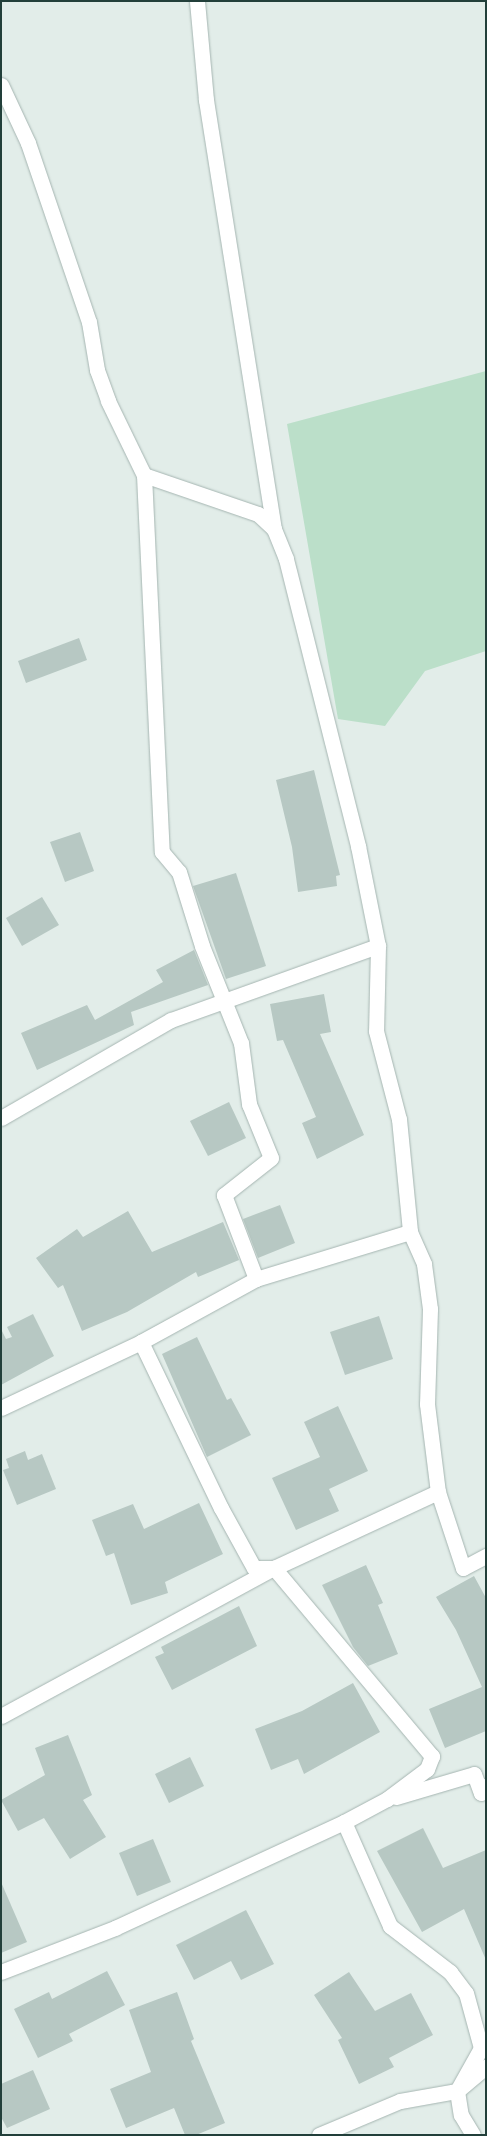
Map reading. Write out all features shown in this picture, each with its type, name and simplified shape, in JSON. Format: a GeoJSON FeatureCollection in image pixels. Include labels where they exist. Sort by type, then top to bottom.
{"type":"FeatureCollection","features":[{"type":"Feature","properties":{"kind":"street"},"geometry":{"type":"LineString","coordinates":[[197,1],[206,100],[274,529],[286,559],[344,788],[378,946],[376,1031],[399,1119],[410,1232],[424,1264],[430,1309],[427,1404],[438,1492],[463,1568],[486,1556]]}},
{"type":"Feature","properties":{"kind":"street"},"geometry":{"type":"LineString","coordinates":[[1,85],[28,143],[89,322],[97,370],[108,401],[144,475],[162,852],[179,872],[241,1043],[249,1104],[271,1158],[224,1195],[256,1279]]}},
{"type":"Feature","properties":{"kind":"street"},"geometry":{"type":"LineString","coordinates":[[144,475],[258,514],[274,529]]}},
{"type":"Feature","properties":{"kind":"street"},"geometry":{"type":"LineString","coordinates":[[1,1118],[171,1020],[225,1003],[378,946]]}},
{"type":"Feature","properties":{"kind":"street"},"geometry":{"type":"LineString","coordinates":[[1,1408],[141,1342],[256,1279],[410,1232]]}},
{"type":"Feature","properties":{"kind":"street"},"geometry":{"type":"LineString","coordinates":[[1,1972],[116,1928],[344,1822],[387,1799],[427,1769],[432,1756],[274,1568],[254,1568],[220,1508],[141,1342]]}},
{"type":"Feature","properties":{"kind":"street"},"geometry":{"type":"LineString","coordinates":[[1,1716],[274,1568],[438,1492]]}},
{"type":"Feature","properties":{"kind":"street"},"geometry":{"type":"LineString","coordinates":[[387,1799],[474,1774],[481,1793],[486,1786]]}},
{"type":"Feature","properties":{"kind":"street"},"geometry":{"type":"LineString","coordinates":[[344,1822],[390,1926],[450,1972],[466,1994],[481,2048],[457,2090],[461,2115],[473,2135]]}},
{"type":"Feature","properties":{"kind":"street"},"geometry":{"type":"LineString","coordinates":[[318,2135],[400,2101],[457,2090],[486,2067]]}},
{"type":"Feature","properties":{"kind":"green space"},"geometry":{"type":"Polygon","coordinates":[[[486,371],[486,651],[425,671],[385,726],[338,719],[287,424],[486,371]]]}},
{"type":"Feature","properties":{"kind":"building"},"geometry":{"type":"Polygon","coordinates":[[[79,638],[87,660],[26,683],[18,661],[79,638]]]}},
{"type":"Feature","properties":{"kind":"building"},"geometry":{"type":"Polygon","coordinates":[[[314,770],[340,875],[336,876],[337,886],[298,892],[292,847],[276,780],[314,770]]]}},
{"type":"Feature","properties":{"kind":"building"},"geometry":{"type":"Polygon","coordinates":[[[80,832],[94,871],[65,882],[50,842],[80,832]]]}},
{"type":"Feature","properties":{"kind":"building"},"geometry":{"type":"Polygon","coordinates":[[[236,873],[266,966],[226,979],[193,886],[236,873]]]}},
{"type":"Feature","properties":{"kind":"building"},"geometry":{"type":"Polygon","coordinates":[[[42,897],[59,925],[22,946],[6,918],[42,897]]]}},
{"type":"Feature","properties":{"kind":"building"},"geometry":{"type":"Polygon","coordinates":[[[194,950],[208,985],[131,1012],[134,1025],[37,1070],[21,1033],[87,1005],[95,1020],[163,982],[156,970],[194,950]]]}},
{"type":"Feature","properties":{"kind":"building"},"geometry":{"type":"Polygon","coordinates":[[[324,994],[331,1032],[320,1034],[364,1135],[317,1159],[302,1123],[316,1117],[283,1040],[277,1041],[270,1004],[324,994]]]}},
{"type":"Feature","properties":{"kind":"building"},"geometry":{"type":"Polygon","coordinates":[[[229,1102],[246,1138],[208,1156],[190,1121],[229,1102]]]}},
{"type":"Feature","properties":{"kind":"building"},"geometry":{"type":"Polygon","coordinates":[[[280,1205],[295,1243],[258,1258],[243,1219],[280,1205]]]}},
{"type":"Feature","properties":{"kind":"building"},"geometry":{"type":"Polygon","coordinates":[[[128,1211],[152,1252],[223,1222],[239,1260],[198,1277],[196,1272],[127,1312],[82,1331],[63,1285],[58,1288],[36,1258],[77,1229],[83,1237],[128,1211]]]}},
{"type":"Feature","properties":{"kind":"building"},"geometry":{"type":"Polygon","coordinates":[[[33,1314],[54,1356],[1,1385],[1,1329],[6,1339],[12,1337],[7,1327],[33,1314]]]}},
{"type":"Feature","properties":{"kind":"building"},"geometry":{"type":"Polygon","coordinates":[[[379,1316],[393,1359],[345,1375],[330,1332],[379,1316]]]}},
{"type":"Feature","properties":{"kind":"building"},"geometry":{"type":"Polygon","coordinates":[[[197,1337],[227,1400],[231,1398],[251,1435],[207,1457],[162,1354],[197,1337]]]}},
{"type":"Feature","properties":{"kind":"building"},"geometry":{"type":"Polygon","coordinates":[[[338,1406],[368,1471],[329,1489],[339,1511],[296,1530],[272,1478],[320,1457],[304,1422],[338,1406]]]}},
{"type":"Feature","properties":{"kind":"building"},"geometry":{"type":"Polygon","coordinates":[[[25,1451],[28,1460],[42,1454],[56,1489],[17,1505],[3,1470],[9,1468],[6,1459],[25,1451]]]}},
{"type":"Feature","properties":{"kind":"building"},"geometry":{"type":"Polygon","coordinates":[[[199,1503],[223,1554],[165,1582],[168,1593],[131,1605],[114,1553],[106,1556],[92,1520],[133,1504],[144,1529],[199,1503]]]}},
{"type":"Feature","properties":{"kind":"building"},"geometry":{"type":"Polygon","coordinates":[[[366,1565],[383,1603],[378,1605],[398,1654],[368,1666],[353,1647],[322,1585],[366,1565]]]}},
{"type":"Feature","properties":{"kind":"building"},"geometry":{"type":"Polygon","coordinates":[[[474,1576],[486,1598],[486,1731],[445,1748],[429,1709],[482,1687],[456,1630],[436,1597],[474,1576]]]}},
{"type":"Feature","properties":{"kind":"building"},"geometry":{"type":"Polygon","coordinates":[[[239,1606],[257,1646],[172,1690],[155,1657],[164,1653],[161,1647],[239,1606]]]}},
{"type":"Feature","properties":{"kind":"building"},"geometry":{"type":"Polygon","coordinates":[[[353,1683],[380,1732],[304,1774],[298,1759],[271,1770],[255,1729],[302,1711],[353,1683]]]}},
{"type":"Feature","properties":{"kind":"building"},"geometry":{"type":"Polygon","coordinates":[[[68,1735],[92,1795],[83,1800],[106,1837],[70,1859],[44,1818],[18,1831],[1,1800],[45,1775],[35,1748],[68,1735]]]}},
{"type":"Feature","properties":{"kind":"building"},"geometry":{"type":"Polygon","coordinates":[[[190,1757],[204,1786],[169,1803],[155,1774],[190,1757]]]}},
{"type":"Feature","properties":{"kind":"building"},"geometry":{"type":"Polygon","coordinates":[[[423,1828],[443,1868],[486,1850],[486,1960],[464,1909],[422,1932],[377,1851],[423,1828]]]}},
{"type":"Feature","properties":{"kind":"building"},"geometry":{"type":"Polygon","coordinates":[[[153,1839],[171,1882],[137,1896],[119,1853],[153,1839]]]}},
{"type":"Feature","properties":{"kind":"building"},"geometry":{"type":"Polygon","coordinates":[[[1,1882],[27,1942],[1,1953],[1,1882]]]}},
{"type":"Feature","properties":{"kind":"building"},"geometry":{"type":"Polygon","coordinates":[[[246,1910],[274,1964],[241,1980],[231,1961],[194,1980],[176,1945],[246,1910]]]}},
{"type":"Feature","properties":{"kind":"building"},"geometry":{"type":"Polygon","coordinates":[[[107,1971],[125,2005],[69,2034],[73,2041],[38,2058],[14,2009],[49,1992],[52,1999],[107,1971]]]}},
{"type":"Feature","properties":{"kind":"building"},"geometry":{"type":"Polygon","coordinates":[[[349,1972],[375,2011],[411,1993],[433,2035],[389,2058],[394,2067],[359,2084],[338,2040],[342,2038],[314,1995],[349,1972]]]}},
{"type":"Feature","properties":{"kind":"building"},"geometry":{"type":"Polygon","coordinates":[[[177,1992],[194,2039],[191,2041],[225,2123],[196,2135],[185,2135],[174,2108],[126,2128],[110,2089],[151,2072],[129,2010],[177,1992]]]}},
{"type":"Feature","properties":{"kind":"building"},"geometry":{"type":"Polygon","coordinates":[[[33,2070],[50,2109],[7,2128],[1,2117],[1,2084],[33,2070]]]}}]}
